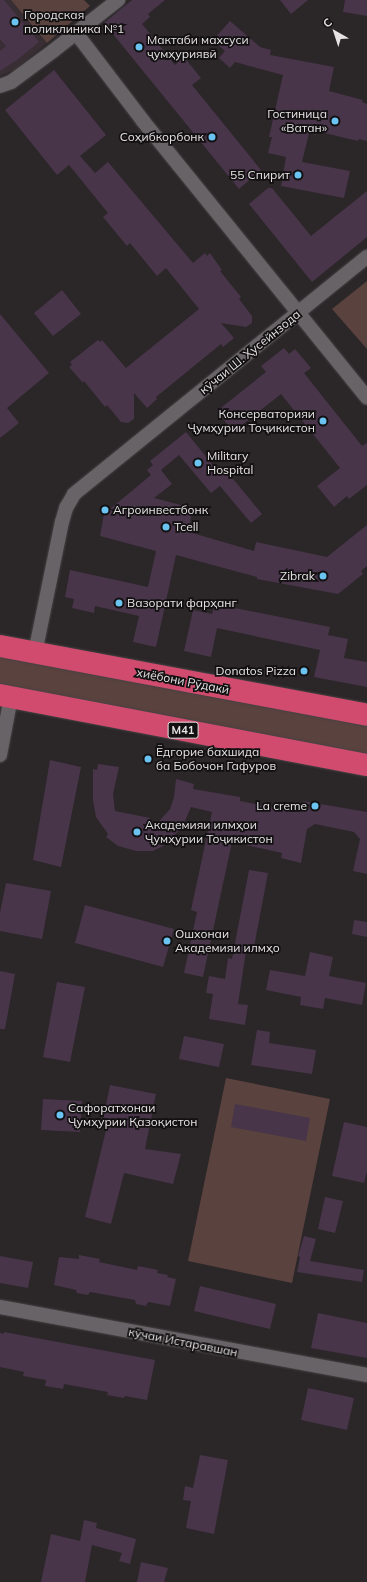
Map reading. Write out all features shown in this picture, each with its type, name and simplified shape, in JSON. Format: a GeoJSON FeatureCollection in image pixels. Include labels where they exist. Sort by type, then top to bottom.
{"type":"FeatureCollection","features":[{"type":"Feature","properties":{"kind":"highway","name":"хиёбони Рӯдакӣ"},"geometry":{"type":"LineString","coordinates":[[0,646],[367,715]]}},
{"type":"Feature","properties":{"kind":"highway","name":"M41"},"geometry":{"type":"LineString","coordinates":[[6,696],[367,765]]}},
{"type":"Feature","properties":{"kind":"street"},"geometry":{"type":"LineString","coordinates":[[0,86],[11,82],[118,0]]}},
{"type":"Feature","properties":{"kind":"street"},"geometry":{"type":"LineString","coordinates":[[76,33],[143,121],[367,398]]}},
{"type":"Feature","properties":{"kind":"street","name":"кӯчаи Ш. Ҳусейнзода"},"geometry":{"type":"LineString","coordinates":[[35,653],[62,522],[66,508],[74,494],[367,257]]}},
{"type":"Feature","properties":{"kind":"street"},"geometry":{"type":"LineString","coordinates":[[0,755],[6,696]]}},
{"type":"Feature","properties":{"kind":"street","name":"кӯчаи Истаравшан"},"geometry":{"type":"LineString","coordinates":[[0,1307],[367,1375]]}},
{"type":"Feature","properties":{"kind":"shaded area","name":"Городская поликлиника №1"},"geometry":{"type":"Polygon","coordinates":[[[0,0],[11,0],[47,43],[14,70],[0,76],[0,0]]]}},
{"type":"Feature","properties":{"kind":"shaded area"},"geometry":{"type":"Polygon","coordinates":[[[11,0],[84,0],[90,6],[47,43],[11,0]]]}},
{"type":"Feature","properties":{"kind":"shaded area"},"geometry":{"type":"Polygon","coordinates":[[[367,281],[367,349],[332,309],[367,281]]]}},
{"type":"Feature","properties":{"kind":"shaded area"},"geometry":{"type":"Polygon","coordinates":[[[0,654],[367,721],[367,755],[0,686],[0,654]]]}},
{"type":"Feature","properties":{"kind":"shaded area"},"geometry":{"type":"Polygon","coordinates":[[[226,1078],[330,1099],[292,1283],[188,1261],[226,1078]]]}},
{"type":"Feature","properties":{"kind":"building","name":"Городская поликлиника №1"},"geometry":{"type":"Polygon","coordinates":[[[0,0],[4,0],[39,42],[17,60],[0,71],[0,51],[6,46],[0,39],[0,0]]]}},
{"type":"Feature","properties":{"kind":"building"},"geometry":{"type":"Polygon","coordinates":[[[132,0],[165,0],[148,14],[150,17],[142,24],[175,65],[184,57],[201,78],[192,85],[261,170],[239,189],[104,23],[132,0]]]}},
{"type":"Feature","properties":{"kind":"building"},"geometry":{"type":"Polygon","coordinates":[[[280,0],[308,0],[291,14],[280,0]]]}},
{"type":"Feature","properties":{"kind":"building"},"geometry":{"type":"Polygon","coordinates":[[[345,0],[367,0],[367,16],[343,12],[345,0]]]}},
{"type":"Feature","properties":{"kind":"building"},"geometry":{"type":"Polygon","coordinates":[[[230,21],[260,47],[271,50],[270,55],[334,67],[329,91],[363,100],[362,102],[367,104],[367,141],[359,139],[358,141],[316,131],[316,135],[309,133],[302,162],[350,171],[344,198],[281,186],[286,157],[268,153],[272,137],[269,137],[283,75],[235,62],[230,68],[219,58],[225,51],[213,40],[230,21]]]}},
{"type":"Feature","properties":{"kind":"building"},"geometry":{"type":"Polygon","coordinates":[[[54,70],[106,135],[80,156],[95,173],[108,162],[193,263],[205,253],[207,256],[210,253],[222,270],[220,271],[241,297],[239,299],[252,316],[252,323],[246,327],[221,323],[234,338],[223,347],[221,344],[156,397],[157,399],[147,408],[134,393],[134,419],[128,423],[121,422],[107,405],[105,407],[84,381],[83,383],[69,367],[72,365],[70,362],[98,340],[100,342],[102,340],[126,368],[199,309],[166,268],[157,276],[130,243],[127,246],[103,217],[108,213],[69,165],[57,175],[5,110],[54,70]]]}},
{"type":"Feature","properties":{"kind":"building"},"geometry":{"type":"Polygon","coordinates":[[[268,188],[272,188],[311,236],[367,191],[367,237],[312,282],[249,204],[268,188]]]}},
{"type":"Feature","properties":{"kind":"building"},"geometry":{"type":"Polygon","coordinates":[[[62,290],[81,314],[53,336],[34,313],[62,290]]]}},
{"type":"Feature","properties":{"kind":"building"},"geometry":{"type":"Polygon","coordinates":[[[0,314],[49,373],[7,408],[19,423],[0,438],[0,314]]]}},
{"type":"Feature","properties":{"kind":"building","name":"Консерваторияи Ҷумҳурии Тоҷикистон"},"geometry":{"type":"Polygon","coordinates":[[[284,348],[289,354],[295,349],[311,368],[304,373],[362,446],[367,443],[367,485],[349,499],[347,496],[334,507],[317,486],[340,468],[281,394],[233,432],[217,411],[266,372],[261,366],[284,348]]]}},
{"type":"Feature","properties":{"kind":"building"},"geometry":{"type":"Polygon","coordinates":[[[186,432],[220,474],[225,469],[262,514],[251,523],[220,486],[211,493],[179,455],[161,470],[172,484],[154,498],[192,508],[189,532],[254,551],[256,542],[327,557],[367,525],[367,566],[361,571],[363,574],[338,594],[257,579],[257,577],[176,555],[156,647],[133,642],[139,616],[95,606],[94,613],[72,608],[74,599],[65,597],[70,570],[148,587],[156,551],[100,536],[104,514],[151,475],[147,470],[153,465],[150,461],[186,432]]]}},
{"type":"Feature","properties":{"kind":"building"},"geometry":{"type":"Polygon","coordinates":[[[215,604],[330,627],[328,635],[348,639],[344,658],[367,662],[367,687],[314,677],[320,650],[217,628],[211,657],[184,651],[193,610],[212,614],[215,604]]]}},
{"type":"Feature","properties":{"kind":"building"},"geometry":{"type":"Polygon","coordinates":[[[50,760],[81,767],[61,867],[33,860],[50,760]]]}},
{"type":"Feature","properties":{"kind":"building"},"geometry":{"type":"Polygon","coordinates":[[[98,764],[119,767],[113,794],[115,811],[150,818],[154,827],[170,809],[174,797],[176,779],[194,784],[193,789],[240,797],[240,801],[294,812],[302,806],[303,801],[367,812],[367,874],[353,871],[360,839],[354,832],[315,824],[307,829],[301,863],[281,858],[282,853],[232,842],[203,977],[184,973],[197,912],[191,910],[212,812],[191,807],[182,828],[163,846],[153,851],[136,851],[118,846],[106,837],[108,834],[96,817],[93,800],[93,769],[97,770],[98,764]]]}},
{"type":"Feature","properties":{"kind":"building"},"geometry":{"type":"Polygon","coordinates":[[[249,870],[268,873],[253,952],[246,951],[238,1004],[248,1005],[245,1025],[209,1019],[213,994],[206,993],[209,976],[225,979],[228,958],[232,959],[249,870]]]}},
{"type":"Feature","properties":{"kind":"building"},"geometry":{"type":"Polygon","coordinates":[[[6,883],[51,891],[42,939],[0,931],[0,913],[6,883]]]}},
{"type":"Feature","properties":{"kind":"building"},"geometry":{"type":"Polygon","coordinates":[[[85,905],[174,929],[163,967],[75,943],[85,905]]]}},
{"type":"Feature","properties":{"kind":"building"},"geometry":{"type":"Polygon","coordinates":[[[354,920],[367,922],[367,937],[352,934],[354,920]]]}},
{"type":"Feature","properties":{"kind":"building"},"geometry":{"type":"Polygon","coordinates":[[[310,952],[333,957],[329,976],[366,983],[362,1005],[325,998],[323,1009],[300,1005],[301,997],[266,990],[270,970],[305,976],[310,952]]]}},
{"type":"Feature","properties":{"kind":"building"},"geometry":{"type":"Polygon","coordinates":[[[0,971],[15,974],[5,1029],[0,1029],[0,971]]]}},
{"type":"Feature","properties":{"kind":"building"},"geometry":{"type":"Polygon","coordinates":[[[57,982],[85,987],[70,1062],[43,1057],[57,982]]]}},
{"type":"Feature","properties":{"kind":"building"},"geometry":{"type":"Polygon","coordinates":[[[257,1030],[270,1032],[269,1043],[316,1050],[312,1074],[251,1065],[257,1030]]]}},
{"type":"Feature","properties":{"kind":"building"},"geometry":{"type":"Polygon","coordinates":[[[184,1036],[224,1044],[219,1067],[179,1059],[184,1036]]]}},
{"type":"Feature","properties":{"kind":"building"},"geometry":{"type":"Polygon","coordinates":[[[110,1085],[156,1094],[145,1149],[181,1154],[173,1184],[124,1173],[111,1224],[85,1217],[107,1126],[102,1125],[110,1085]]]}},
{"type":"Feature","properties":{"kind":"building"},"geometry":{"type":"Polygon","coordinates":[[[43,1099],[82,1101],[80,1132],[41,1130],[43,1099]]]}},
{"type":"Feature","properties":{"kind":"building"},"geometry":{"type":"Polygon","coordinates":[[[235,1104],[310,1118],[306,1141],[231,1127],[235,1104]]]}},
{"type":"Feature","properties":{"kind":"building"},"geometry":{"type":"Polygon","coordinates":[[[344,1122],[367,1127],[367,1171],[364,1183],[332,1176],[344,1122]]]}},
{"type":"Feature","properties":{"kind":"building"},"geometry":{"type":"Polygon","coordinates":[[[325,1197],[343,1201],[335,1233],[318,1229],[325,1197]]]}},
{"type":"Feature","properties":{"kind":"building"},"geometry":{"type":"Polygon","coordinates":[[[304,1236],[316,1239],[310,1261],[364,1270],[362,1282],[297,1272],[300,1257],[298,1256],[304,1236]]]}},
{"type":"Feature","properties":{"kind":"building"},"geometry":{"type":"Polygon","coordinates":[[[79,1255],[100,1259],[99,1262],[137,1270],[138,1266],[158,1270],[157,1273],[168,1275],[167,1277],[176,1279],[170,1306],[148,1302],[146,1306],[136,1304],[135,1300],[90,1292],[88,1295],[77,1293],[76,1290],[54,1285],[59,1257],[79,1259],[79,1255]]]}},
{"type":"Feature","properties":{"kind":"building"},"geometry":{"type":"Polygon","coordinates":[[[0,1256],[33,1262],[28,1288],[0,1283],[0,1256]]]}},
{"type":"Feature","properties":{"kind":"building"},"geometry":{"type":"Polygon","coordinates":[[[200,1286],[276,1304],[270,1329],[194,1311],[200,1286]]]}},
{"type":"Feature","properties":{"kind":"building"},"geometry":{"type":"Polygon","coordinates":[[[318,1313],[367,1323],[367,1358],[311,1348],[318,1313]]]}},
{"type":"Feature","properties":{"kind":"building"},"geometry":{"type":"Polygon","coordinates":[[[4,1332],[155,1360],[147,1400],[125,1396],[124,1398],[107,1395],[108,1392],[64,1384],[63,1389],[45,1386],[46,1380],[23,1376],[24,1372],[0,1367],[0,1333],[4,1334],[4,1332]]]}},
{"type":"Feature","properties":{"kind":"building"},"geometry":{"type":"Polygon","coordinates":[[[308,1388],[354,1398],[347,1430],[301,1420],[308,1388]]]}},
{"type":"Feature","properties":{"kind":"building"},"geometry":{"type":"Polygon","coordinates":[[[200,1455],[228,1460],[214,1534],[186,1528],[191,1501],[183,1500],[185,1486],[193,1488],[200,1455]]]}},
{"type":"Feature","properties":{"kind":"building"},"geometry":{"type":"Polygon","coordinates":[[[84,1520],[97,1523],[96,1528],[136,1539],[130,1564],[119,1561],[122,1553],[92,1545],[85,1582],[41,1582],[51,1534],[80,1541],[84,1520]]]}},
{"type":"Feature","properties":{"kind":"building"},"geometry":{"type":"Polygon","coordinates":[[[141,1562],[168,1568],[164,1582],[137,1582],[141,1562]]]}},
{"type":"Feature","properties":{"kind":"place","name":"Городская поликлиника №1"},"geometry":{"type":"Point","coordinates":[15,22]}},
{"type":"Feature","properties":{"kind":"place","name":"Мактаби махсуси ҷумҳуриявӣ"},"geometry":{"type":"Point","coordinates":[139,47]}},
{"type":"Feature","properties":{"kind":"place","name":"Гостиница «Ватан»"},"geometry":{"type":"Point","coordinates":[335,121]}},
{"type":"Feature","properties":{"kind":"place","name":"Соҳибкорбонк"},"geometry":{"type":"Point","coordinates":[212,137]}},
{"type":"Feature","properties":{"kind":"place","name":"55 Спирит"},"geometry":{"type":"Point","coordinates":[298,175]}},
{"type":"Feature","properties":{"kind":"place","name":"Консерваторияи Ҷумҳурии Тоҷикистон"},"geometry":{"type":"Point","coordinates":[323,421]}},
{"type":"Feature","properties":{"kind":"place","name":"Military Hospital"},"geometry":{"type":"Point","coordinates":[198,463]}},
{"type":"Feature","properties":{"kind":"place","name":"Агроинвестбонк"},"geometry":{"type":"Point","coordinates":[105,510]}},
{"type":"Feature","properties":{"kind":"place","name":"Tcell"},"geometry":{"type":"Point","coordinates":[166,527]}},
{"type":"Feature","properties":{"kind":"place","name":"Zibrak"},"geometry":{"type":"Point","coordinates":[323,576]}},
{"type":"Feature","properties":{"kind":"place","name":"Вазорати фарҳанг"},"geometry":{"type":"Point","coordinates":[119,603]}},
{"type":"Feature","properties":{"kind":"place","name":"Donatos Pizza"},"geometry":{"type":"Point","coordinates":[304,671]}},
{"type":"Feature","properties":{"kind":"place","name":"Ёдгорие бахшида ба Бобочон Гафуров"},"geometry":{"type":"Point","coordinates":[148,759]}},
{"type":"Feature","properties":{"kind":"place","name":"La creme"},"geometry":{"type":"Point","coordinates":[315,806]}},
{"type":"Feature","properties":{"kind":"place","name":"Академияи илмҳои Ҷумҳурии Тоҷикистон"},"geometry":{"type":"Point","coordinates":[137,832]}},
{"type":"Feature","properties":{"kind":"place","name":"Ошхонаи Академияи илмҳо"},"geometry":{"type":"Point","coordinates":[167,941]}},
{"type":"Feature","properties":{"kind":"place","name":"Сафоратхонаи Ҷумҳурии Қазоқистон"},"geometry":{"type":"Point","coordinates":[60,1115]}}]}
